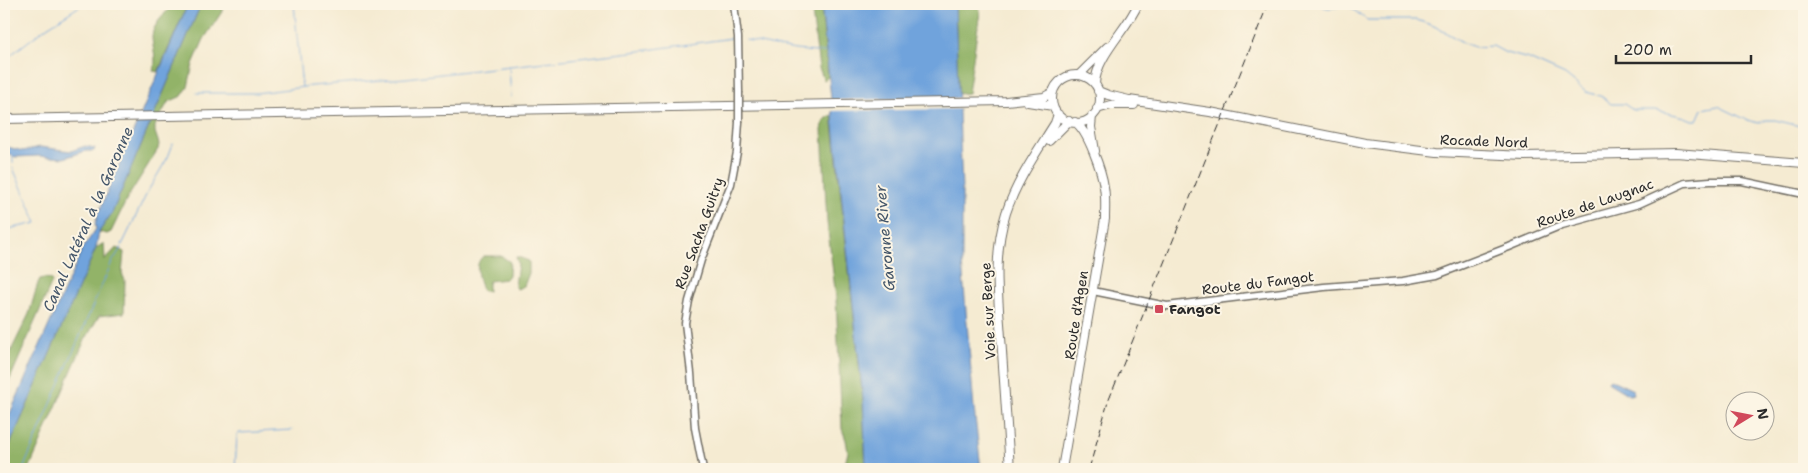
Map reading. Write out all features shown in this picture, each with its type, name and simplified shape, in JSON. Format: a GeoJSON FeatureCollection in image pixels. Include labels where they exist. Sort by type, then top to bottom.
{"type":"FeatureCollection","features":[{"type":"Feature","properties":{"kind":"main road"},"geometry":{"type":"LineString","coordinates":[[1094,112],[1099,100],[1096,88],[1098,68],[1128,23],[1138,4]]}},
{"type":"Feature","properties":{"kind":"main road"},"geometry":{"type":"LineString","coordinates":[[1079,75],[1128,23]]}},
{"type":"Feature","properties":{"kind":"main road"},"geometry":{"type":"LineString","coordinates":[[4,119],[1010,101],[1044,97],[1053,92],[1062,80],[1068,76],[1079,75],[1089,79],[1096,88],[1116,97],[1167,106]]}},
{"type":"Feature","properties":{"kind":"main road"},"geometry":{"type":"LineString","coordinates":[[1053,92],[1053,106],[1058,114],[1072,122]]}},
{"type":"Feature","properties":{"kind":"main road"},"geometry":{"type":"LineString","coordinates":[[1010,101],[1053,106]]}},
{"type":"Feature","properties":{"kind":"main road"},"geometry":{"type":"LineString","coordinates":[[1032,160],[1057,132],[1072,122],[1084,121],[1094,112],[1116,105],[1167,106]]}},
{"type":"Feature","properties":{"kind":"main road","name":"Rocade Nord"},"geometry":{"type":"LineString","coordinates":[[1167,106],[1228,115],[1365,143],[1437,152],[1525,156],[1676,153],[1804,162]]}},
{"type":"Feature","properties":{"kind":"main road","name":"Route d'Agen"},"geometry":{"type":"LineString","coordinates":[[1062,469],[1105,219],[1104,188],[1091,127],[1094,112]]}},
{"type":"Feature","properties":{"kind":"main road"},"geometry":{"type":"LineString","coordinates":[[1032,160],[1055,123],[1058,114]]}},
{"type":"Feature","properties":{"kind":"main road","name":"Route d'Agen"},"geometry":{"type":"LineString","coordinates":[[1072,122],[1083,130],[1098,165]]}},
{"type":"Feature","properties":{"kind":"main road","name":"Voie sur Berge"},"geometry":{"type":"LineString","coordinates":[[1010,469],[997,266],[1000,234],[1006,213],[1018,184],[1032,160]]}},
{"type":"Feature","properties":{"kind":"street","name":"Rue Sacha Guitry"},"geometry":{"type":"LineString","coordinates":[[703,469],[695,428],[685,323],[689,301],[701,260],[731,184],[738,152],[739,44],[734,4]]}},
{"type":"Feature","properties":{"kind":"street","name":"Route de Laugnac"},"geometry":{"type":"LineString","coordinates":[[1428,277],[1562,225],[1639,204],[1685,183],[1710,180],[1742,181],[1804,194]]}},
{"type":"Feature","properties":{"kind":"street","name":"Route du Fangot"},"geometry":{"type":"LineString","coordinates":[[1093,291],[1167,306],[1324,287],[1397,282],[1428,277]]}},
{"type":"Feature","properties":{"kind":"green space"},"geometry":{"type":"Polygon","coordinates":[[[173,4],[188,4],[158,72],[153,71],[155,63],[152,40],[153,32],[157,23],[173,4]]]}},
{"type":"Feature","properties":{"kind":"green space"},"geometry":{"type":"Polygon","coordinates":[[[201,4],[227,4],[204,39],[193,64],[188,87],[182,96],[168,102],[155,126],[159,144],[158,149],[128,197],[111,232],[107,234],[99,232],[112,213],[201,4]]]}},
{"type":"Feature","properties":{"kind":"green space"},"geometry":{"type":"Polygon","coordinates":[[[811,4],[821,4],[828,77],[824,80],[819,68],[811,4]]]}},
{"type":"Feature","properties":{"kind":"green space"},"geometry":{"type":"Polygon","coordinates":[[[955,4],[979,4],[980,12],[968,93],[958,94],[955,4]]]}},
{"type":"Feature","properties":{"kind":"green space"},"geometry":{"type":"Polygon","coordinates":[[[832,115],[863,400],[866,469],[849,469],[845,464],[848,452],[842,429],[836,298],[827,222],[822,129],[824,120],[832,115]]]}},
{"type":"Feature","properties":{"kind":"green space"},"geometry":{"type":"Polygon","coordinates":[[[104,243],[105,260],[116,248],[124,252],[122,274],[125,280],[124,313],[99,316],[84,342],[29,469],[4,469],[4,458],[96,248],[104,243]]]}},
{"type":"Feature","properties":{"kind":"green space"},"geometry":{"type":"Polygon","coordinates":[[[484,256],[501,256],[510,262],[509,275],[506,279],[489,281],[488,291],[483,291],[477,272],[478,263],[484,256]]]}},
{"type":"Feature","properties":{"kind":"green space"},"geometry":{"type":"Polygon","coordinates":[[[516,257],[529,261],[529,273],[524,286],[517,289],[515,286],[518,263],[516,257]]]}},
{"type":"Feature","properties":{"kind":"green space"},"geometry":{"type":"Polygon","coordinates":[[[40,279],[51,279],[52,282],[4,393],[4,365],[29,314],[38,283],[40,279]]]}},
{"type":"Feature","properties":{"kind":"water"},"geometry":{"type":"Polygon","coordinates":[[[188,4],[201,4],[112,213],[99,232],[96,248],[4,458],[4,427],[83,248],[96,229],[95,224],[98,214],[188,4]]]}},
{"type":"Feature","properties":{"kind":"water","name":"Garonne River"},"geometry":{"type":"Polygon","coordinates":[[[821,4],[955,4],[962,190],[962,262],[981,469],[866,469],[863,400],[821,4]]]}},
{"type":"Feature","properties":{"kind":"water"},"geometry":{"type":"Polygon","coordinates":[[[4,146],[23,151],[40,147],[71,151],[85,146],[95,148],[94,151],[86,151],[64,158],[16,157],[4,153],[4,146]]]}},
{"type":"Feature","properties":{"kind":"water"},"geometry":{"type":"Polygon","coordinates":[[[1610,379],[1633,390],[1634,394],[1629,395],[1609,383],[1610,379]]]}},
{"type":"Feature","properties":{"kind":"pier"},"geometry":{"type":"Polygon","coordinates":[[[961,98],[961,109],[829,111],[828,100],[961,98]]]}},
{"type":"Feature","properties":{"kind":"waterway"},"geometry":{"type":"LineString","coordinates":[[4,60],[47,27],[83,4]]}},
{"type":"Feature","properties":{"kind":"waterway"},"geometry":{"type":"LineString","coordinates":[[294,4],[302,87]]}},
{"type":"Feature","properties":{"kind":"waterway"},"geometry":{"type":"LineString","coordinates":[[1320,4],[1326,8],[1347,5],[1367,20],[1417,20],[1434,26],[1466,44],[1475,47],[1493,46],[1506,53],[1529,59],[1565,75],[1586,92],[1601,96],[1611,104],[1624,104],[1633,110],[1655,110],[1697,120],[1702,109],[1718,106],[1747,120],[1759,123],[1766,120],[1775,120],[1804,127]]}},
{"type":"Feature","properties":{"kind":"waterway"},"geometry":{"type":"LineString","coordinates":[[197,93],[256,93],[406,78],[640,51],[732,38]]}},
{"type":"Feature","properties":{"kind":"waterway"},"geometry":{"type":"LineString","coordinates":[[746,40],[796,50],[826,52]]}},
{"type":"Feature","properties":{"kind":"waterway"},"geometry":{"type":"LineString","coordinates":[[509,66],[511,97]]}},
{"type":"Feature","properties":{"kind":"waterway"},"geometry":{"type":"LineString","coordinates":[[122,245],[173,144]]}},
{"type":"Feature","properties":{"kind":"waterway"},"geometry":{"type":"LineString","coordinates":[[13,156],[13,163]]}},
{"type":"Feature","properties":{"kind":"waterway","name":"Canal Latéral à la Garonne"},"geometry":{"type":"LineString","coordinates":[[115,157],[121,158]]}},
{"type":"Feature","properties":{"kind":"waterway"},"geometry":{"type":"LineString","coordinates":[[4,230],[37,223],[13,168]]}},
{"type":"Feature","properties":{"kind":"waterway"},"geometry":{"type":"LineString","coordinates":[[23,469],[112,262],[121,248]]}},
{"type":"Feature","properties":{"kind":"waterway"},"geometry":{"type":"LineString","coordinates":[[235,469],[237,435],[239,433],[292,430]]}},
{"type":"Feature","properties":{"kind":"railway"},"geometry":{"type":"LineString","coordinates":[[1089,469],[1108,402],[1268,4]]}},
{"type":"Feature","properties":{"kind":"place","name":"Fangot"},"geometry":{"type":"Point","coordinates":[1159,309]}}]}
